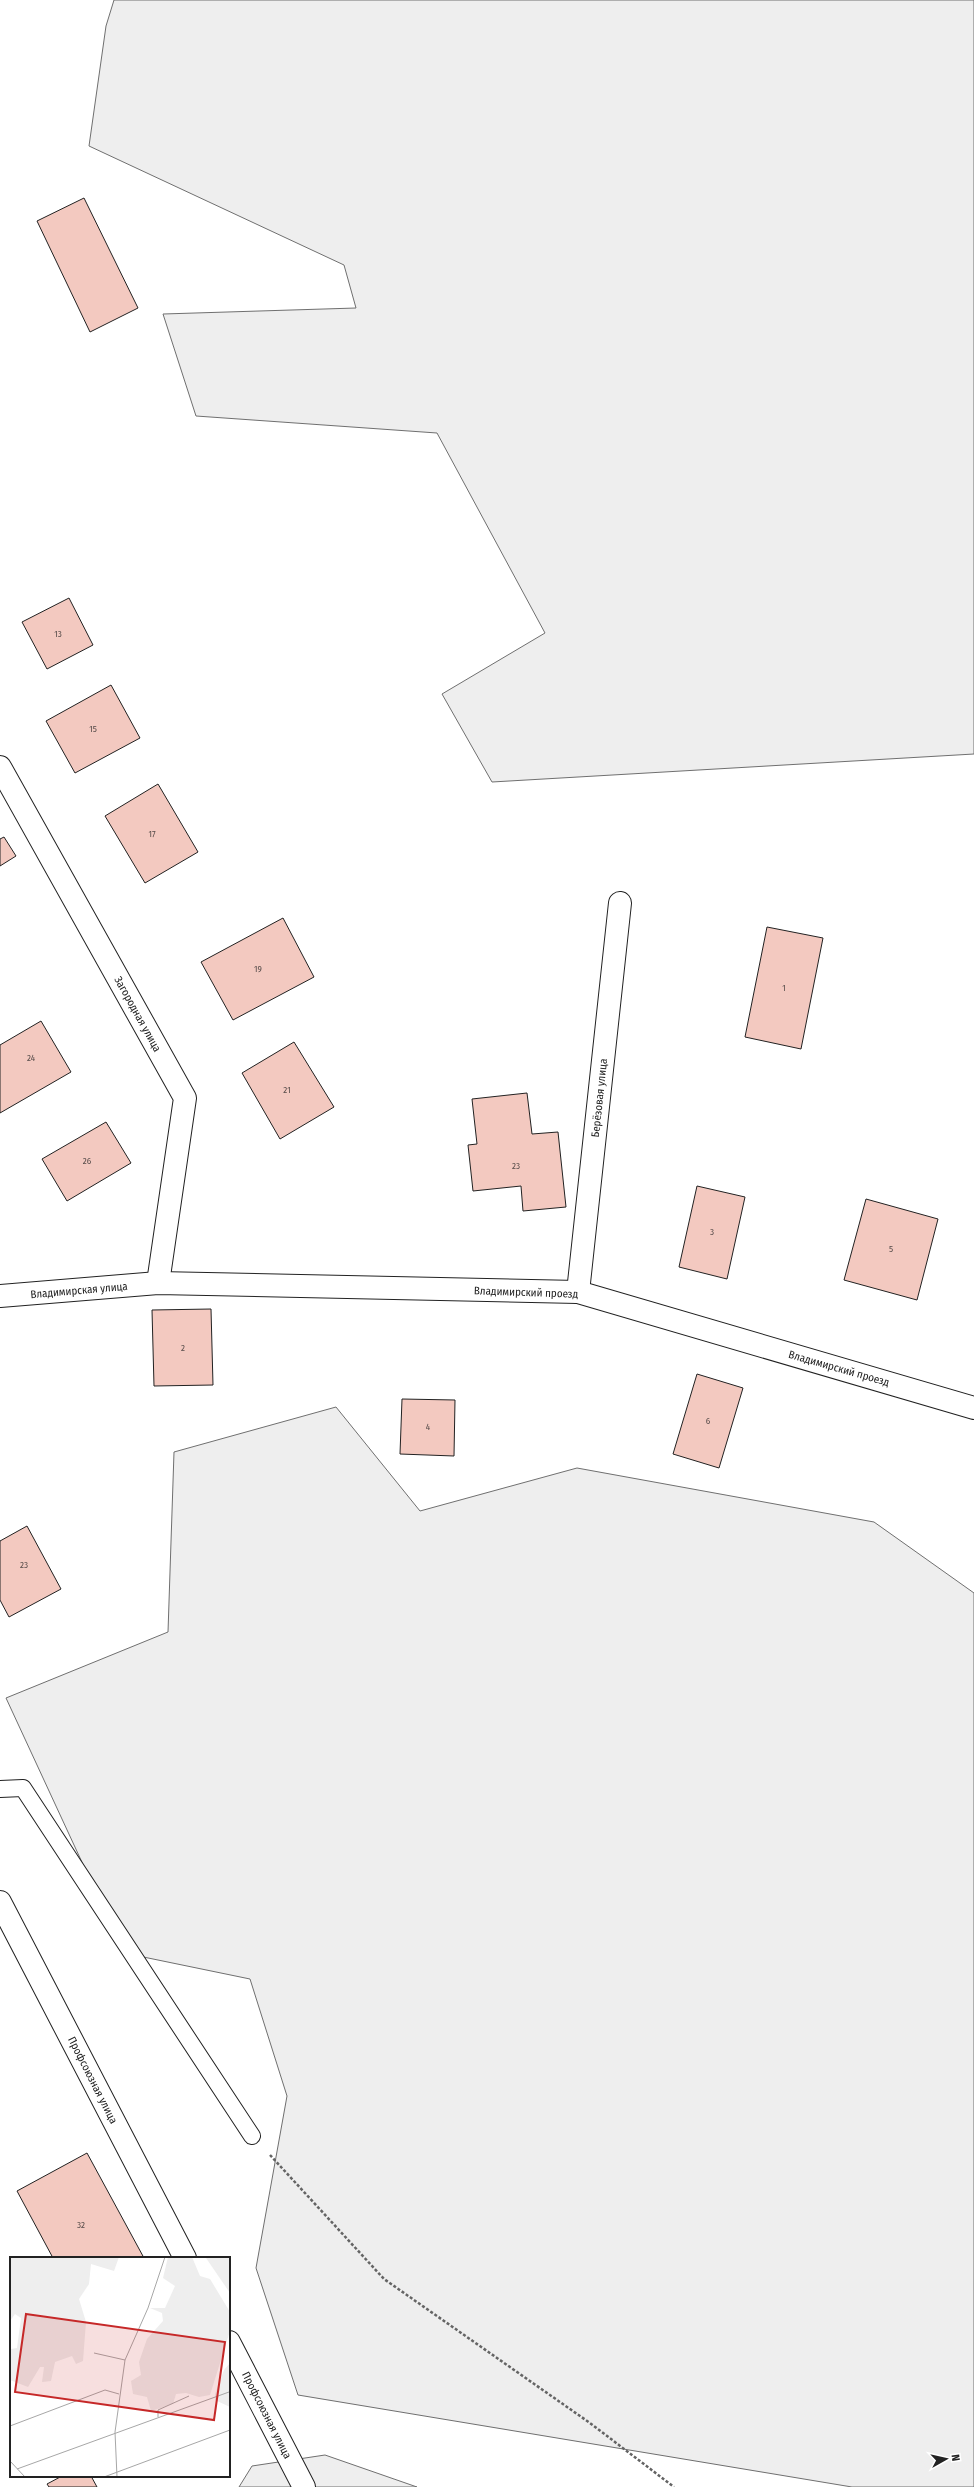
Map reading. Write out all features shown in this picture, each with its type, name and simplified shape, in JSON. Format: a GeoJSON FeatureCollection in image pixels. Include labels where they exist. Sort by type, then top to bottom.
{"type":"FeatureCollection","features":[{"type":"Feature","properties":{"kind":"street","name":"Загородная улица"},"geometry":{"type":"LineString","coordinates":[[0,767],[185,1098],[158,1283]]}},
{"type":"Feature","properties":{"kind":"street","name":"Берёзовая улица"},"geometry":{"type":"LineString","coordinates":[[578,1292],[620,903]]}},
{"type":"Feature","properties":{"kind":"street","name":"Владимирский проезд"},"geometry":{"type":"LineString","coordinates":[[158,1283],[578,1292],[974,1408]]}},
{"type":"Feature","properties":{"kind":"street","name":"Владимирская улица"},"geometry":{"type":"LineString","coordinates":[[0,1296],[158,1283]]}},
{"type":"Feature","properties":{"kind":"street","name":"Профсоюзная улица"},"geometry":{"type":"LineString","coordinates":[[0,1902],[184,2257]]}},
{"type":"Feature","properties":{"kind":"street","name":"Профсоюзная улица"},"geometry":{"type":"LineString","coordinates":[[230,2344],[304,2487]]}},
{"type":"Feature","properties":{"kind":"lane"},"geometry":{"type":"LineString","coordinates":[[0,1789],[24,1788],[252,2136]]}},
{"type":"Feature","properties":{"kind":"path"},"geometry":{"type":"LineString","coordinates":[[252,2136],[384,2279],[590,2423],[674,2487]]}},
{"type":"Feature","properties":{"kind":"shaded area"},"geometry":{"type":"Polygon","coordinates":[[[114,0],[974,0],[974,754],[492,782],[442,694],[545,633],[437,433],[196,416],[163,314],[356,308],[344,265],[89,146],[106,26],[114,0]]]}},
{"type":"Feature","properties":{"kind":"shaded area"},"geometry":{"type":"Polygon","coordinates":[[[336,1407],[420,1511],[577,1468],[874,1522],[974,1593],[974,2487],[852,2487],[298,2395],[256,2268],[287,2096],[250,1979],[124,1953],[6,1698],[168,1632],[174,1452],[336,1407]]]}},
{"type":"Feature","properties":{"kind":"shaded area"},"geometry":{"type":"Polygon","coordinates":[[[325,2455],[417,2487],[239,2487],[252,2466],[325,2455]]]}},
{"type":"Feature","properties":{"kind":"building"},"geometry":{"type":"Polygon","coordinates":[[[84,198],[138,308],[90,332],[37,221],[84,198]]]}},
{"type":"Feature","properties":{"kind":"building"},"geometry":{"type":"Polygon","coordinates":[[[69,598],[93,645],[47,669],[22,622],[69,598]]]}},
{"type":"Feature","properties":{"kind":"building"},"geometry":{"type":"Polygon","coordinates":[[[111,685],[140,738],[75,773],[46,721],[111,685]]]}},
{"type":"Feature","properties":{"kind":"building"},"geometry":{"type":"Polygon","coordinates":[[[158,784],[198,852],[145,883],[105,816],[158,784]]]}},
{"type":"Feature","properties":{"kind":"building"},"geometry":{"type":"Polygon","coordinates":[[[4,837],[16,856],[0,866],[0,839],[4,837]]]}},
{"type":"Feature","properties":{"kind":"building"},"geometry":{"type":"Polygon","coordinates":[[[283,918],[314,977],[233,1020],[201,962],[283,918]]]}},
{"type":"Feature","properties":{"kind":"building"},"geometry":{"type":"Polygon","coordinates":[[[767,927],[823,938],[801,1049],[745,1037],[767,927]]]}},
{"type":"Feature","properties":{"kind":"building"},"geometry":{"type":"Polygon","coordinates":[[[41,1021],[71,1072],[0,1113],[0,1045],[41,1021]]]}},
{"type":"Feature","properties":{"kind":"building"},"geometry":{"type":"Polygon","coordinates":[[[294,1042],[334,1107],[280,1139],[242,1073],[294,1042]]]}},
{"type":"Feature","properties":{"kind":"building"},"geometry":{"type":"Polygon","coordinates":[[[527,1093],[532,1134],[558,1132],[566,1207],[523,1211],[521,1186],[473,1191],[468,1145],[477,1144],[472,1099],[527,1093]]]}},
{"type":"Feature","properties":{"kind":"building"},"geometry":{"type":"Polygon","coordinates":[[[106,1122],[131,1163],[67,1201],[42,1159],[106,1122]]]}},
{"type":"Feature","properties":{"kind":"building"},"geometry":{"type":"Polygon","coordinates":[[[697,1186],[745,1197],[727,1279],[679,1267],[697,1186]]]}},
{"type":"Feature","properties":{"kind":"building"},"geometry":{"type":"Polygon","coordinates":[[[866,1199],[938,1219],[917,1300],[844,1280],[866,1199]]]}},
{"type":"Feature","properties":{"kind":"building"},"geometry":{"type":"Polygon","coordinates":[[[211,1309],[213,1385],[154,1386],[152,1310],[211,1309]]]}},
{"type":"Feature","properties":{"kind":"building"},"geometry":{"type":"Polygon","coordinates":[[[697,1374],[743,1388],[719,1468],[673,1454],[697,1374]]]}},
{"type":"Feature","properties":{"kind":"building"},"geometry":{"type":"Polygon","coordinates":[[[402,1399],[455,1400],[454,1456],[400,1454],[402,1399]]]}},
{"type":"Feature","properties":{"kind":"building"},"geometry":{"type":"Polygon","coordinates":[[[27,1526],[61,1589],[9,1617],[0,1600],[0,1541],[27,1526]]]}},
{"type":"Feature","properties":{"kind":"building"},"geometry":{"type":"Polygon","coordinates":[[[87,2153],[143,2257],[52,2257],[17,2191],[87,2153]]]}},
{"type":"Feature","properties":{"kind":"building"},"geometry":{"type":"Polygon","coordinates":[[[60,2477],[92,2477],[97,2487],[49,2487],[47,2484],[60,2477]]]}}]}
